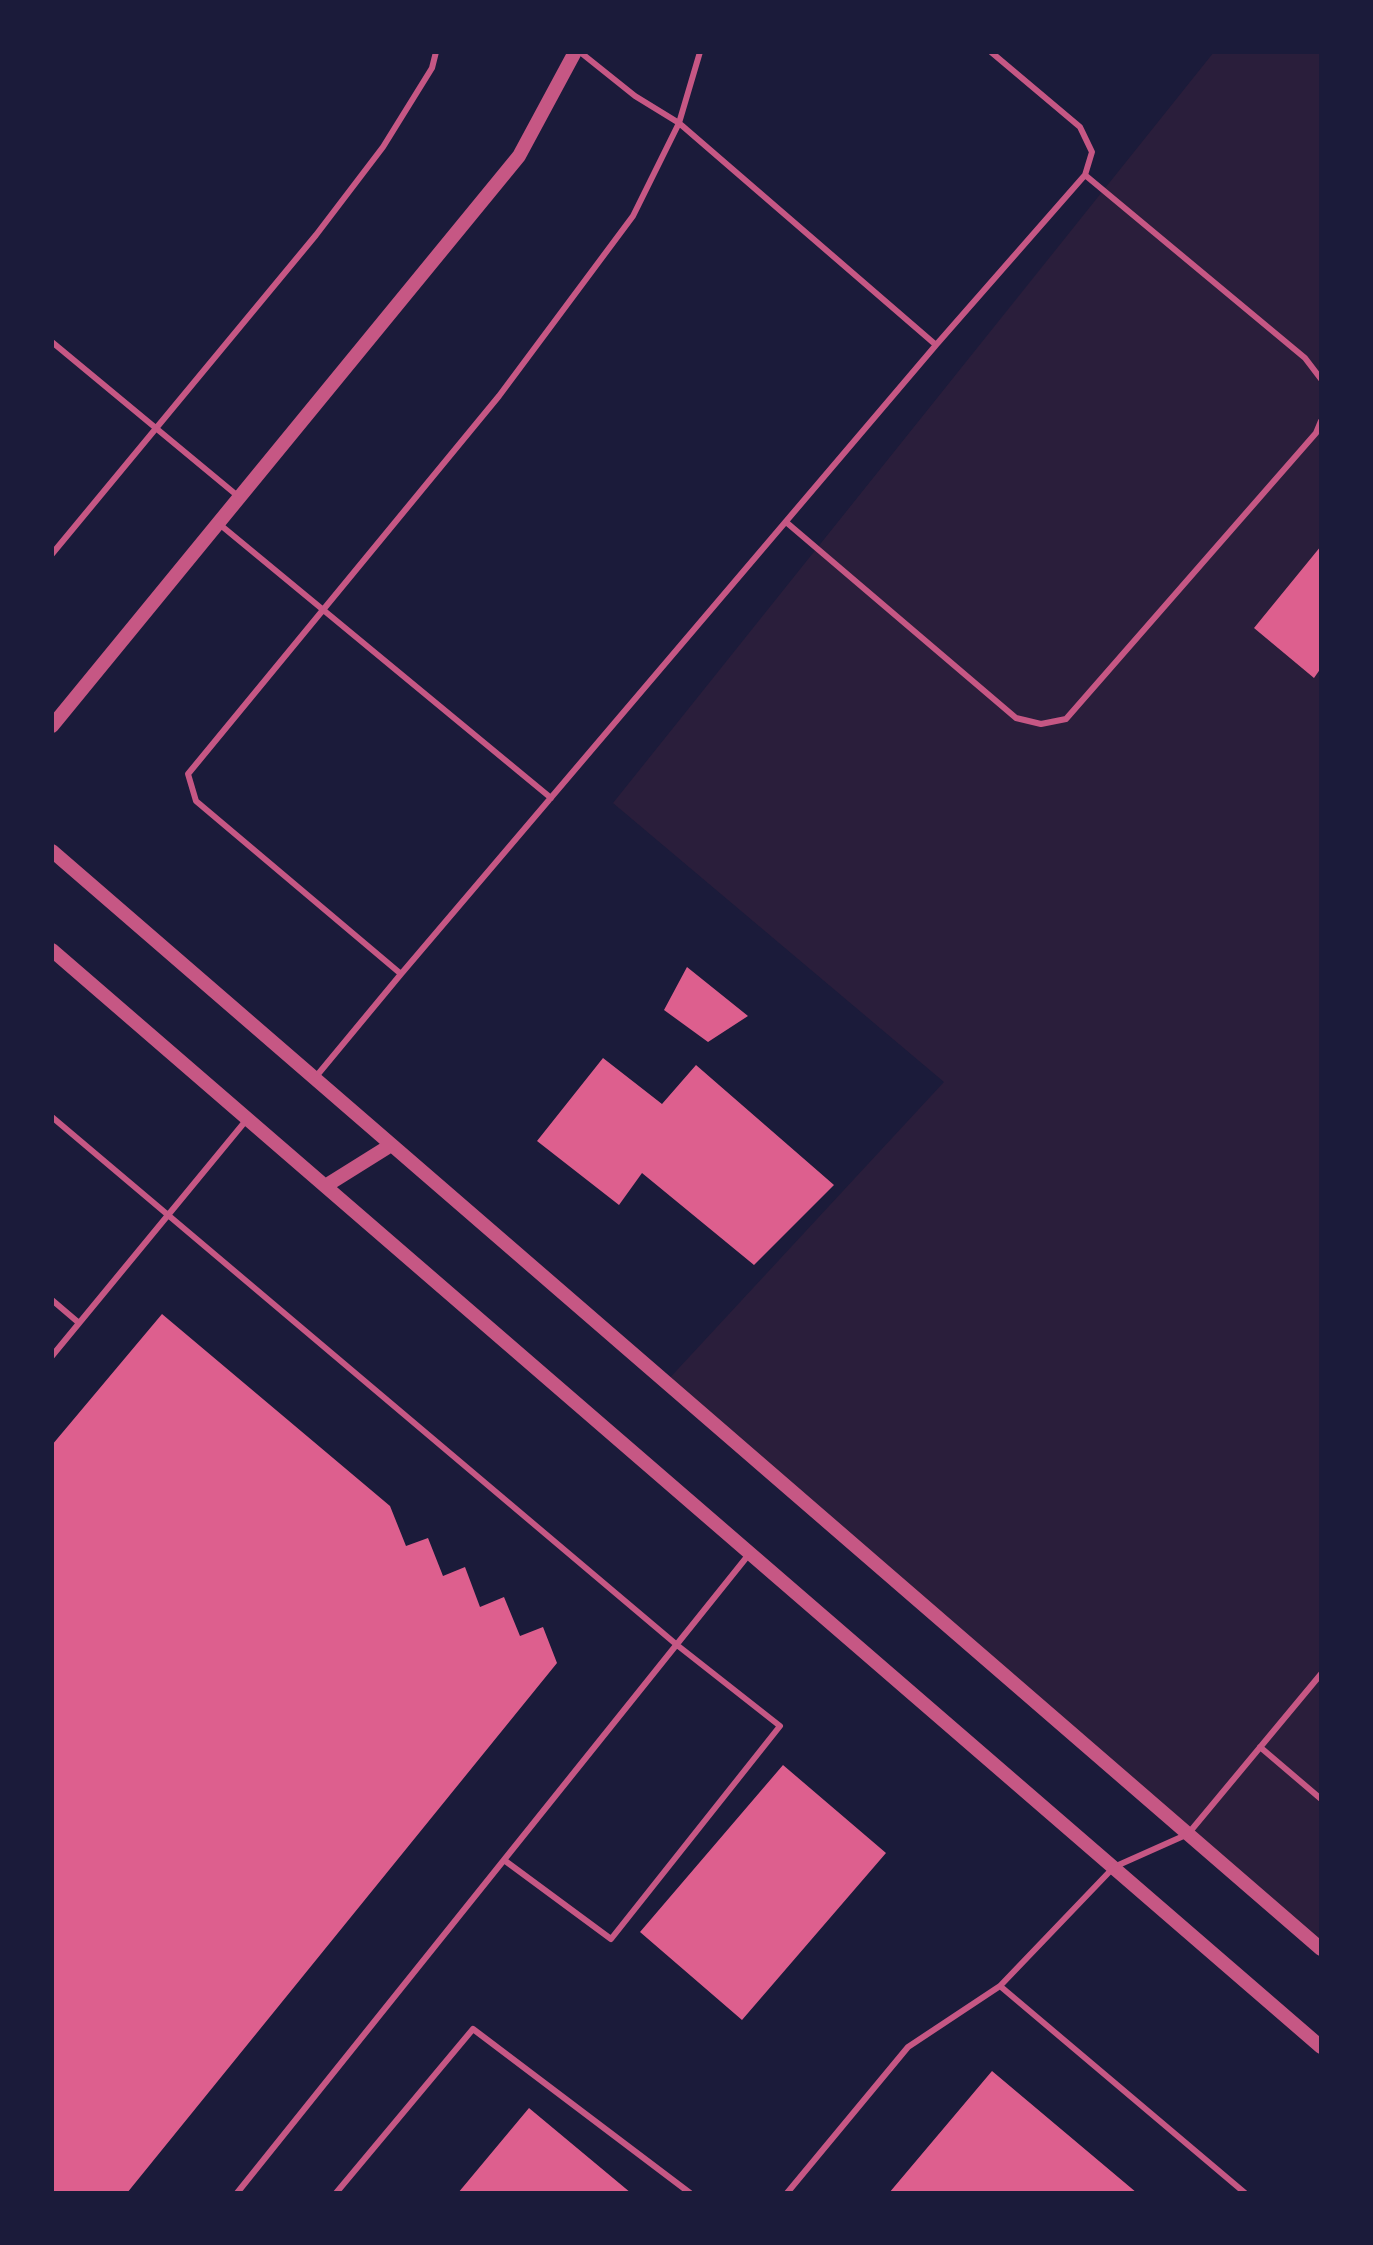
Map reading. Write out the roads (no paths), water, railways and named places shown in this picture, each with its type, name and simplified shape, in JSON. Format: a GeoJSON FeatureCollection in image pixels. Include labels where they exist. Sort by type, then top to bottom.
{"type":"FeatureCollection","features":[{"type":"Feature","properties":{"kind":"street"},"geometry":{"type":"LineString","coordinates":[[52,726],[519,156],[578,52]]}},
{"type":"Feature","properties":{"kind":"street"},"geometry":{"type":"LineString","coordinates":[[52,851],[1321,1949]]}},
{"type":"Feature","properties":{"kind":"street"},"geometry":{"type":"LineString","coordinates":[[52,950],[1321,2047]]}},
{"type":"Feature","properties":{"kind":"street"},"geometry":{"type":"LineString","coordinates":[[327,1185],[391,1145]]}},
{"type":"Feature","properties":{"kind":"lane"},"geometry":{"type":"LineString","coordinates":[[52,554],[316,235],[383,147],[432,68],[436,52]]}},
{"type":"Feature","properties":{"kind":"lane"},"geometry":{"type":"LineString","coordinates":[[578,52],[635,96],[679,123],[936,345]]}},
{"type":"Feature","properties":{"kind":"lane"},"geometry":{"type":"LineString","coordinates":[[401,974],[196,801],[188,774],[499,396],[633,216],[679,123],[700,52]]}},
{"type":"Feature","properties":{"kind":"lane"},"geometry":{"type":"LineString","coordinates":[[314,1079],[936,345],[1085,175],[1092,152],[1080,127],[991,52]]}},
{"type":"Feature","properties":{"kind":"lane"},"geometry":{"type":"LineString","coordinates":[[1085,175],[1305,358],[1321,379]]}},
{"type":"Feature","properties":{"kind":"lane"},"geometry":{"type":"LineString","coordinates":[[52,342],[239,497]]}},
{"type":"Feature","properties":{"kind":"lane"},"geometry":{"type":"LineString","coordinates":[[786,522],[1016,718],[1041,724],[1066,719],[1316,433],[1321,421]]}},
{"type":"Feature","properties":{"kind":"lane"},"geometry":{"type":"LineString","coordinates":[[217,523],[551,798]]}},
{"type":"Feature","properties":{"kind":"lane"},"geometry":{"type":"LineString","coordinates":[[52,1117],[677,1645],[780,1726],[611,1939],[504,1860]]}},
{"type":"Feature","properties":{"kind":"lane"},"geometry":{"type":"LineString","coordinates":[[52,1356],[249,1118]]}},
{"type":"Feature","properties":{"kind":"lane"},"geometry":{"type":"LineString","coordinates":[[52,1300],[79,1323]]}},
{"type":"Feature","properties":{"kind":"lane"},"geometry":{"type":"LineString","coordinates":[[237,2193],[751,1552]]}},
{"type":"Feature","properties":{"kind":"lane"},"geometry":{"type":"LineString","coordinates":[[787,2193],[908,2047],[1000,1986],[1114,1867],[1188,1834],[1321,1674]]}},
{"type":"Feature","properties":{"kind":"lane"},"geometry":{"type":"LineString","coordinates":[[1260,1747],[1321,1799]]}},
{"type":"Feature","properties":{"kind":"lane"},"geometry":{"type":"LineString","coordinates":[[1000,1986],[1245,2193]]}},
{"type":"Feature","properties":{"kind":"lane"},"geometry":{"type":"LineString","coordinates":[[336,2193],[473,2029],[690,2193]]}}]}
